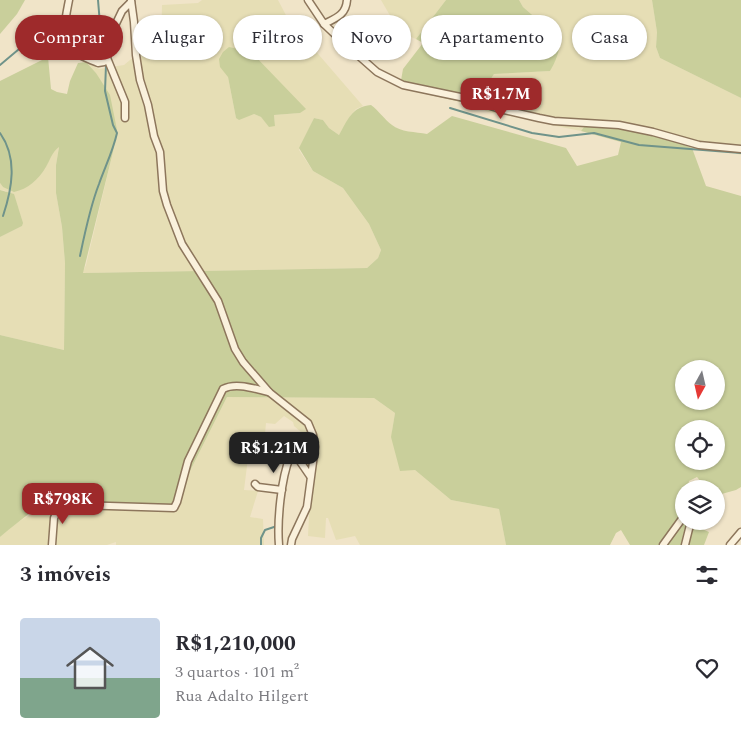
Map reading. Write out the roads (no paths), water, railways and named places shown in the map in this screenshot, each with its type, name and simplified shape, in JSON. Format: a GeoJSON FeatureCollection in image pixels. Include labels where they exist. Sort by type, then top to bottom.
{"type":"FeatureCollection","features":[{"type":"Feature","properties":{"kind":"street"},"geometry":{"type":"LineString","coordinates":[[67,15],[69,0]]}},
{"type":"Feature","properties":{"kind":"street"},"geometry":{"type":"LineString","coordinates":[[308,0],[324,24],[377,72],[403,85],[465,98],[500,109],[554,121],[619,126],[653,132],[699,145],[741,149]]}},
{"type":"Feature","properties":{"kind":"street"},"geometry":{"type":"LineString","coordinates":[[324,24],[342,15],[347,0]]}},
{"type":"Feature","properties":{"kind":"street"},"geometry":{"type":"LineString","coordinates":[[120,15],[131,1]]}},
{"type":"Feature","properties":{"kind":"street"},"geometry":{"type":"LineString","coordinates":[[131,1],[136,55],[152,129],[160,152],[163,191],[182,244],[218,301],[236,349],[243,362],[269,392],[308,423],[312,430],[315,441],[307,508],[292,538],[291,545]]}},
{"type":"Feature","properties":{"kind":"street"},"geometry":{"type":"LineString","coordinates":[[92,60],[98,63],[106,60]]}},
{"type":"Feature","properties":{"kind":"street"},"geometry":{"type":"LineString","coordinates":[[108,60],[125,102],[125,118]]}},
{"type":"Feature","properties":{"kind":"street"},"geometry":{"type":"LineString","coordinates":[[52,545],[54,518],[58,509],[61,508],[77,505],[174,508],[178,502],[188,461],[224,390],[228,386],[235,386],[269,392]]}},
{"type":"Feature","properties":{"kind":"street"},"geometry":{"type":"LineString","coordinates":[[279,545],[278,532],[282,490],[290,457],[292,456],[299,460],[310,476]]}},
{"type":"Feature","properties":{"kind":"street"},"geometry":{"type":"LineString","coordinates":[[255,484],[258,487],[282,490]]}},
{"type":"Feature","properties":{"kind":"street"},"geometry":{"type":"LineString","coordinates":[[663,545],[675,528]]}},
{"type":"Feature","properties":{"kind":"street"},"geometry":{"type":"LineString","coordinates":[[685,545],[689,530]]}},
{"type":"Feature","properties":{"kind":"street"},"geometry":{"type":"LineString","coordinates":[[730,545],[741,532]]}},
{"type":"Feature","properties":{"kind":"waterway"},"geometry":{"type":"LineString","coordinates":[[98,0],[99,15]]}},
{"type":"Feature","properties":{"kind":"waterway"},"geometry":{"type":"LineString","coordinates":[[0,65],[15,52]]}},
{"type":"Feature","properties":{"kind":"waterway"},"geometry":{"type":"LineString","coordinates":[[80,256],[93,202],[117,133],[113,125],[105,91],[106,65]]}},
{"type":"Feature","properties":{"kind":"waterway"},"geometry":{"type":"LineString","coordinates":[[450,108],[532,133],[559,137],[594,133],[639,145],[741,153]]}},
{"type":"Feature","properties":{"kind":"waterway"},"geometry":{"type":"LineString","coordinates":[[0,133],[9,153],[12,174],[3,216]]}},
{"type":"Feature","properties":{"kind":"waterway"},"geometry":{"type":"LineString","coordinates":[[261,545],[261,538],[265,530],[277,526]]}}]}
